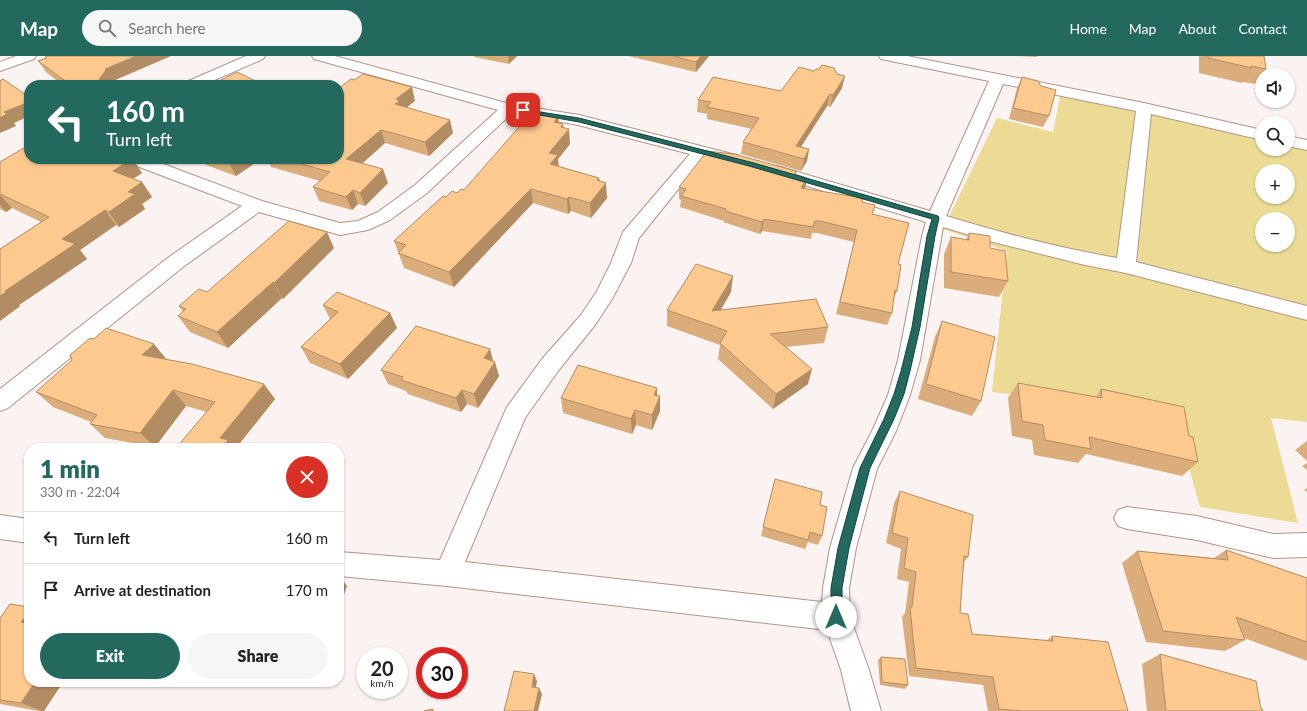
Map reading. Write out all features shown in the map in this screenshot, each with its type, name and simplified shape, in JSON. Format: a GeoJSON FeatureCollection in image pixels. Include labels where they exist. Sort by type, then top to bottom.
{"type":"FeatureCollection","features":[{"type":"Feature","properties":{"kind":"street"},"geometry":{"type":"LineString","coordinates":[[0,67],[28,56]]}},
{"type":"Feature","properties":{"kind":"street"},"geometry":{"type":"LineString","coordinates":[[203,80],[258,56]]}},
{"type":"Feature","properties":{"kind":"street"},"geometry":{"type":"LineString","coordinates":[[318,56],[509,108],[579,120],[758,166],[993,236],[1070,256],[1126,266],[1307,313]]}},
{"type":"Feature","properties":{"kind":"street"},"geometry":{"type":"LineString","coordinates":[[886,56],[1144,108],[1255,133]]}},
{"type":"Feature","properties":{"kind":"street"},"geometry":{"type":"LineString","coordinates":[[866,711],[855,670],[836,617],[836,588],[843,548],[865,468],[890,416],[899,394],[907,367],[922,296],[931,236],[936,218],[998,78]]}},
{"type":"Feature","properties":{"kind":"street"},"geometry":{"type":"LineString","coordinates":[[148,164],[256,205],[340,229],[362,226],[384,216],[421,189],[509,108]]}},
{"type":"Feature","properties":{"kind":"street"},"geometry":{"type":"LineString","coordinates":[[1126,266],[1144,108]]}},
{"type":"Feature","properties":{"kind":"street"},"geometry":{"type":"LineString","coordinates":[[1295,142],[1307,145]]}},
{"type":"Feature","properties":{"kind":"street"},"geometry":{"type":"LineString","coordinates":[[447,574],[515,414],[550,365],[588,320],[605,294],[621,263],[630,236],[701,151]]}},
{"type":"Feature","properties":{"kind":"street"},"geometry":{"type":"LineString","coordinates":[[0,402],[176,262],[256,205]]}},
{"type":"Feature","properties":{"kind":"street"},"geometry":{"type":"LineString","coordinates":[[1127,518],[1197,528],[1273,546],[1307,545]]}},
{"type":"Feature","properties":{"kind":"street"},"geometry":{"type":"LineString","coordinates":[[0,527],[24,530]]}},
{"type":"Feature","properties":{"kind":"street"},"geometry":{"type":"LineString","coordinates":[[344,564],[447,574],[836,617]]}},
{"type":"Feature","properties":{"kind":"shaded area"},"geometry":{"type":"Polygon","coordinates":[[[1061,92],[1255,134],[1255,156],[1295,156],[1295,142],[1307,145],[1307,422],[1271,418],[1298,523],[1200,507],[1174,415],[992,392],[1007,251],[943,229],[997,118],[1053,132],[1061,92]]]}},
{"type":"Feature","properties":{"kind":"building"},"geometry":{"type":"Polygon","coordinates":[[[45,56],[136,56],[105,69],[106,70],[99,80],[64,80],[38,61],[47,58],[45,56]]]}},
{"type":"Feature","properties":{"kind":"building"},"geometry":{"type":"Polygon","coordinates":[[[673,56],[701,56],[696,62],[673,56]]]}},
{"type":"Feature","properties":{"kind":"building"},"geometry":{"type":"Polygon","coordinates":[[[1208,56],[1264,56],[1266,68],[1251,66],[1252,68],[1208,58],[1208,56]]]}},
{"type":"Feature","properties":{"kind":"building"},"geometry":{"type":"Polygon","coordinates":[[[822,65],[834,68],[837,74],[845,76],[833,95],[830,94],[796,146],[809,149],[804,159],[743,142],[759,118],[707,107],[711,102],[698,100],[713,77],[781,91],[799,67],[814,71],[819,69],[822,65]]]}},
{"type":"Feature","properties":{"kind":"building"},"geometry":{"type":"Polygon","coordinates":[[[237,72],[254,80],[221,80],[237,72]]]}},
{"type":"Feature","properties":{"kind":"building"},"geometry":{"type":"Polygon","coordinates":[[[363,74],[412,87],[396,99],[400,101],[395,104],[450,120],[425,142],[381,130],[346,159],[383,169],[360,193],[353,190],[346,197],[313,187],[330,172],[302,164],[344,164],[344,84],[351,79],[354,80],[363,74]]]}},
{"type":"Feature","properties":{"kind":"building"},"geometry":{"type":"Polygon","coordinates":[[[1022,77],[1038,81],[1041,86],[1056,90],[1049,116],[1013,108],[1022,77]]]}},
{"type":"Feature","properties":{"kind":"building"},"geometry":{"type":"Polygon","coordinates":[[[3,79],[24,94],[24,104],[4,112],[7,114],[0,118],[0,81],[3,79]]]}},
{"type":"Feature","properties":{"kind":"building"},"geometry":{"type":"Polygon","coordinates":[[[532,112],[558,117],[554,122],[563,124],[561,127],[569,129],[549,153],[558,155],[550,164],[599,178],[597,180],[606,183],[590,203],[569,197],[567,199],[531,189],[449,272],[398,253],[406,245],[394,241],[443,196],[446,197],[452,191],[457,193],[461,189],[464,190],[532,112]]]}},
{"type":"Feature","properties":{"kind":"building"},"geometry":{"type":"Polygon","coordinates":[[[24,148],[24,164],[124,164],[113,171],[142,182],[128,192],[135,194],[109,212],[105,210],[62,239],[75,244],[5,291],[6,292],[0,296],[0,249],[49,217],[0,194],[0,162],[24,148]]]}},
{"type":"Feature","properties":{"kind":"building"},"geometry":{"type":"Polygon","coordinates":[[[707,151],[734,154],[796,171],[795,174],[807,178],[801,188],[863,198],[862,202],[875,205],[872,214],[909,223],[898,264],[901,265],[897,291],[895,290],[892,313],[840,302],[857,230],[820,221],[815,221],[813,227],[764,219],[762,222],[725,211],[726,209],[681,196],[686,189],[679,187],[707,151]]]}},
{"type":"Feature","properties":{"kind":"building"},"geometry":{"type":"Polygon","coordinates":[[[289,221],[327,232],[274,283],[273,282],[217,332],[178,316],[186,309],[179,306],[199,289],[207,292],[289,221]]]}},
{"type":"Feature","properties":{"kind":"building"},"geometry":{"type":"Polygon","coordinates":[[[969,233],[990,236],[990,248],[1005,251],[1008,281],[951,272],[951,237],[969,240],[969,233]]]}},
{"type":"Feature","properties":{"kind":"building"},"geometry":{"type":"Polygon","coordinates":[[[696,264],[733,276],[712,311],[816,299],[828,327],[770,334],[812,369],[776,394],[720,343],[727,331],[667,310],[696,264]]]}},
{"type":"Feature","properties":{"kind":"building"},"geometry":{"type":"Polygon","coordinates":[[[337,292],[390,313],[340,364],[301,347],[338,312],[323,305],[337,292]]]}},
{"type":"Feature","properties":{"kind":"building"},"geometry":{"type":"Polygon","coordinates":[[[942,321],[995,337],[981,401],[926,384],[942,321]]]}},
{"type":"Feature","properties":{"kind":"building"},"geometry":{"type":"Polygon","coordinates":[[[416,326],[490,349],[484,358],[495,362],[474,394],[462,390],[456,398],[401,380],[403,377],[381,370],[416,326]]]}},
{"type":"Feature","properties":{"kind":"building"},"geometry":{"type":"Polygon","coordinates":[[[106,328],[154,344],[142,355],[192,364],[264,384],[220,438],[228,440],[226,443],[180,443],[215,402],[173,390],[140,433],[90,424],[97,415],[36,392],[72,360],[70,355],[90,338],[94,339],[106,328]]]}},
{"type":"Feature","properties":{"kind":"building"},"geometry":{"type":"Polygon","coordinates":[[[578,365],[657,388],[654,395],[660,396],[652,415],[635,410],[631,419],[561,398],[578,365]]]}},
{"type":"Feature","properties":{"kind":"building"},"geometry":{"type":"Polygon","coordinates":[[[1018,383],[1102,398],[1101,389],[1184,407],[1189,436],[1193,437],[1198,462],[1089,437],[1091,449],[1045,440],[1043,425],[1022,421],[1018,383]]]}},
{"type":"Feature","properties":{"kind":"building"},"geometry":{"type":"Polygon","coordinates":[[[775,479],[822,492],[820,505],[827,507],[822,536],[810,532],[808,540],[763,527],[775,479]]]}},
{"type":"Feature","properties":{"kind":"building"},"geometry":{"type":"Polygon","coordinates":[[[900,491],[973,515],[968,557],[964,556],[960,613],[968,614],[972,634],[1053,641],[1052,636],[1108,642],[1128,711],[1022,711],[999,709],[993,677],[916,668],[910,607],[912,607],[916,572],[904,568],[908,538],[892,533],[900,491]]]}},
{"type":"Feature","properties":{"kind":"building"},"geometry":{"type":"Polygon","coordinates":[[[1226,550],[1307,578],[1307,642],[1236,617],[1245,640],[1163,631],[1137,551],[1228,560],[1226,550]]]}},
{"type":"Feature","properties":{"kind":"building"},"geometry":{"type":"Polygon","coordinates":[[[10,604],[24,606],[24,618],[21,622],[24,623],[24,687],[32,687],[21,703],[0,700],[1,617],[10,604]]]}},
{"type":"Feature","properties":{"kind":"building"},"geometry":{"type":"Polygon","coordinates":[[[1160,654],[1256,681],[1261,709],[1263,711],[1166,711],[1160,654]]]}},
{"type":"Feature","properties":{"kind":"building"},"geometry":{"type":"Polygon","coordinates":[[[881,657],[905,659],[908,685],[882,682],[881,657]]]}},
{"type":"Feature","properties":{"kind":"building"},"geometry":{"type":"Polygon","coordinates":[[[514,671],[534,674],[532,687],[539,688],[534,711],[504,711],[514,671]]]}},
{"type":"Feature","properties":{"kind":"route"},"geometry":{"type":"LineString","coordinates":[[523,110],[579,120],[752,164],[936,218],[931,236],[916,327],[906,371],[899,394],[884,431],[865,468],[843,548],[836,588],[836,617]]}}]}
